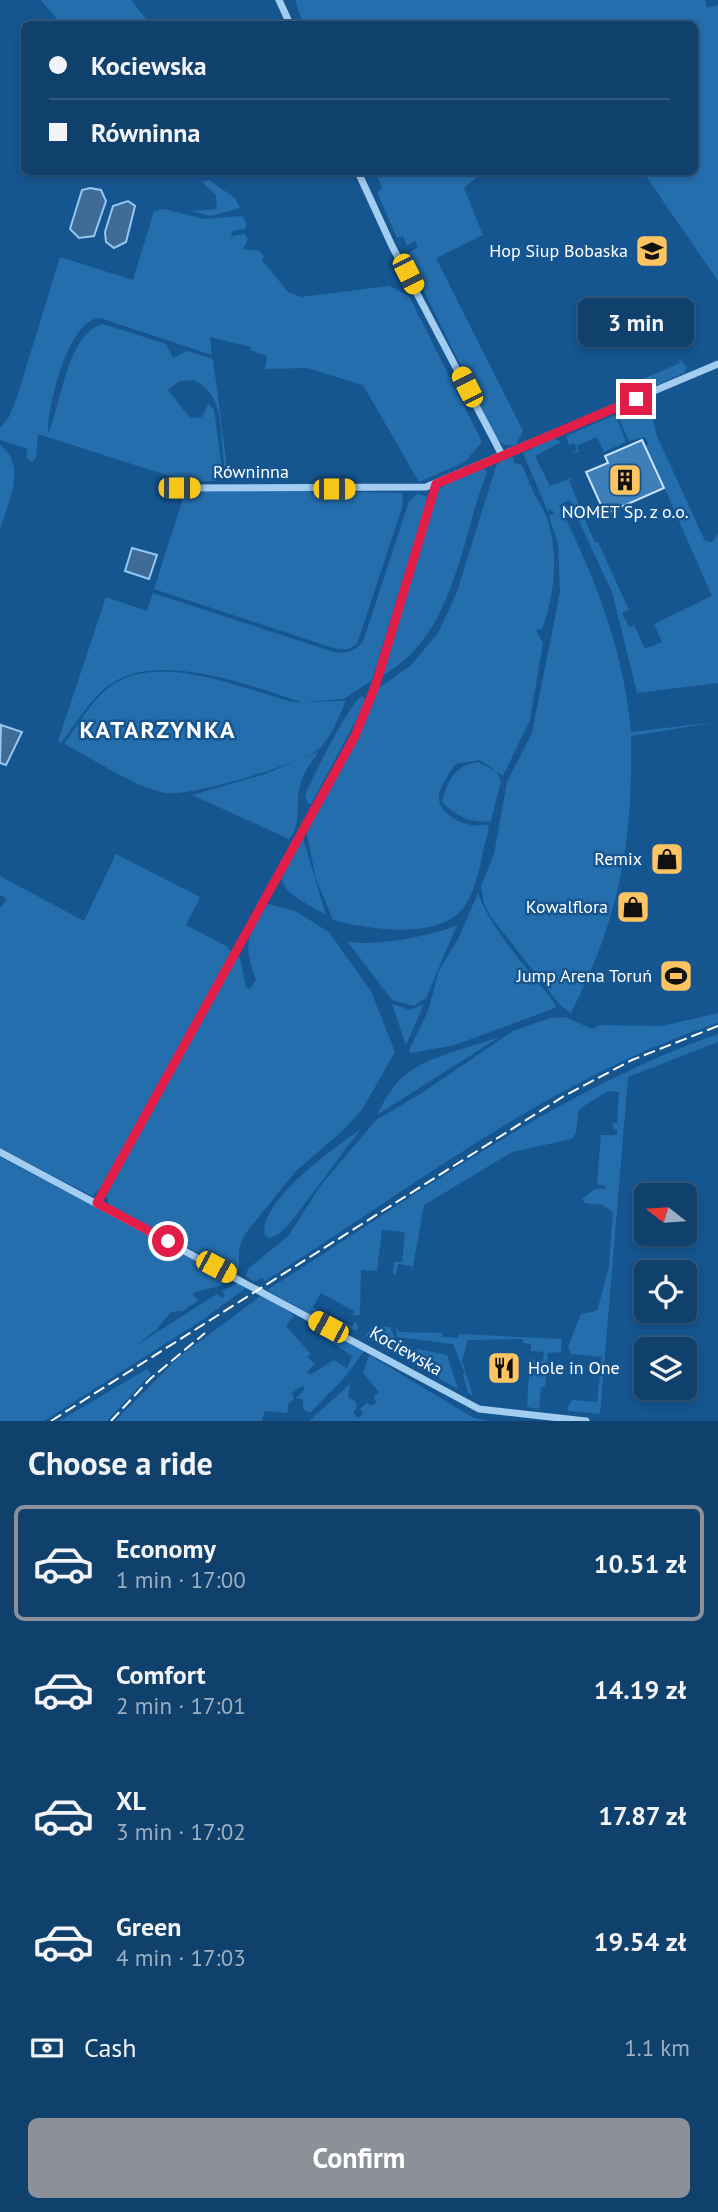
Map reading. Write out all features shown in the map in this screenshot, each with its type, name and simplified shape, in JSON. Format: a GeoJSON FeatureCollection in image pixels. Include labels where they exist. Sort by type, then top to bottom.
{"type":"FeatureCollection","features":[{"type":"Feature","properties":{"kind":"street"},"geometry":{"type":"LineString","coordinates":[[279,0],[289,21]]}},
{"type":"Feature","properties":{"kind":"street"},"geometry":{"type":"LineString","coordinates":[[359,175],[392,246],[502,455]]}},
{"type":"Feature","properties":{"kind":"street","name":"Równinna"},"geometry":{"type":"LineString","coordinates":[[179,488],[410,489],[436,484],[718,364]]}},
{"type":"Feature","properties":{"kind":"street"},"geometry":{"type":"LineString","coordinates":[[97,1203],[355,736],[376,684],[436,484]]}},
{"type":"Feature","properties":{"kind":"street","name":"Kociewska"},"geometry":{"type":"LineString","coordinates":[[0,1152],[479,1409],[586,1421]]}},
{"type":"Feature","properties":{"kind":"shaded area"},"geometry":{"type":"Polygon","coordinates":[[[41,0],[131,0],[148,21],[58,21],[41,0]]]}},
{"type":"Feature","properties":{"kind":"shaded area"},"geometry":{"type":"Polygon","coordinates":[[[295,0],[705,0],[707,8],[718,5],[718,281],[645,175],[698,175],[698,21],[302,21],[295,0]]]}},
{"type":"Feature","properties":{"kind":"shaded area"},"geometry":{"type":"Polygon","coordinates":[[[377,175],[479,175],[464,188],[483,235],[436,258],[523,431],[516,445],[504,445],[497,439],[406,255],[418,247],[415,241],[407,246],[403,236],[397,238],[377,192],[382,189],[377,175]]]}},
{"type":"Feature","properties":{"kind":"shaded area"},"geometry":{"type":"Polygon","coordinates":[[[209,180],[235,198],[240,208],[211,216],[191,211],[217,209],[216,195],[202,182],[209,180]]]}},
{"type":"Feature","properties":{"kind":"shaded area"},"geometry":{"type":"Polygon","coordinates":[[[82,190],[101,190],[106,201],[94,236],[79,238],[70,229],[82,190]]]}},
{"type":"Feature","properties":{"kind":"shaded area"},"geometry":{"type":"Polygon","coordinates":[[[128,201],[135,206],[126,242],[114,248],[106,242],[105,232],[113,206],[128,201]]]}},
{"type":"Feature","properties":{"kind":"shaded area"},"geometry":{"type":"Polygon","coordinates":[[[164,209],[204,219],[242,216],[247,224],[245,229],[232,231],[231,236],[245,234],[248,239],[243,249],[259,251],[264,256],[262,260],[288,292],[301,297],[389,286],[409,296],[482,442],[465,462],[419,482],[363,385],[307,368],[265,369],[267,356],[250,350],[251,347],[210,337],[212,355],[100,318],[89,322],[69,348],[51,405],[48,434],[73,355],[91,330],[103,324],[166,344],[173,358],[187,351],[213,359],[229,482],[223,455],[219,412],[214,399],[194,380],[179,381],[168,390],[190,418],[202,417],[208,404],[214,410],[222,469],[217,481],[188,482],[38,434],[36,458],[32,462],[26,457],[28,449],[0,440],[0,428],[9,417],[17,397],[60,257],[133,280],[154,211],[164,209]]]}},
{"type":"Feature","properties":{"kind":"shaded area"},"geometry":{"type":"Polygon","coordinates":[[[679,359],[687,367],[684,373],[630,397],[622,395],[619,389],[621,383],[624,387],[680,363],[679,359]]]}},
{"type":"Feature","properties":{"kind":"shaded area"},"geometry":{"type":"Polygon","coordinates":[[[650,401],[656,434],[705,541],[712,542],[718,534],[718,683],[637,693],[612,592],[569,500],[559,505],[596,587],[615,643],[631,732],[718,722],[631,736],[629,810],[620,878],[601,944],[571,1013],[560,1005],[491,917],[484,903],[481,886],[494,854],[507,782],[532,733],[560,592],[558,544],[549,516],[554,513],[550,509],[548,512],[523,453],[554,438],[561,442],[535,456],[550,486],[575,477],[569,481],[595,543],[598,542],[629,610],[622,613],[629,627],[634,625],[645,649],[662,642],[654,624],[712,596],[646,446],[649,445],[645,437],[629,441],[617,414],[650,401]]]}},
{"type":"Feature","properties":{"kind":"shaded area"},"geometry":{"type":"Polygon","coordinates":[[[615,415],[626,442],[604,452],[597,437],[577,446],[579,452],[572,453],[577,450],[574,443],[569,445],[566,436],[615,415]]]}},
{"type":"Feature","properties":{"kind":"shaded area"},"geometry":{"type":"Polygon","coordinates":[[[0,445],[13,463],[14,485],[0,529],[0,445]]]}},
{"type":"Feature","properties":{"kind":"shaded area"},"geometry":{"type":"Polygon","coordinates":[[[513,457],[514,463],[522,465],[530,484],[524,485],[531,485],[548,523],[554,553],[553,584],[542,629],[536,630],[543,643],[530,720],[503,776],[480,760],[456,764],[440,792],[441,806],[451,817],[466,824],[487,824],[489,829],[473,890],[464,907],[453,918],[438,925],[402,930],[364,927],[333,920],[316,879],[306,830],[376,690],[411,665],[438,633],[457,592],[496,466],[503,458],[513,457]]]}},
{"type":"Feature","properties":{"kind":"shaded area"},"geometry":{"type":"Polygon","coordinates":[[[484,468],[487,472],[452,585],[440,612],[425,637],[406,658],[382,676],[437,491],[447,483],[484,468]]]}},
{"type":"Feature","properties":{"kind":"shaded area"},"geometry":{"type":"Polygon","coordinates":[[[186,489],[402,493],[403,505],[357,644],[349,649],[336,649],[154,589],[186,489]]]}},
{"type":"Feature","properties":{"kind":"shaded area"},"geometry":{"type":"Polygon","coordinates":[[[417,494],[426,496],[427,501],[372,680],[344,699],[303,702],[346,701],[332,732],[320,748],[292,762],[245,778],[198,790],[166,793],[128,779],[64,744],[89,708],[107,689],[126,678],[149,672],[198,675],[292,702],[301,702],[207,675],[157,670],[134,674],[114,682],[92,702],[61,743],[58,741],[106,597],[147,611],[153,593],[334,652],[355,649],[364,639],[409,501],[417,494]]]}},
{"type":"Feature","properties":{"kind":"shaded area"},"geometry":{"type":"Polygon","coordinates":[[[132,548],[157,555],[149,579],[125,571],[132,548]]]}},
{"type":"Feature","properties":{"kind":"shaded area"},"geometry":{"type":"Polygon","coordinates":[[[362,696],[367,700],[311,804],[308,804],[305,795],[323,758],[348,713],[362,696]]]}},
{"type":"Feature","properties":{"kind":"shaded area"},"geometry":{"type":"Polygon","coordinates":[[[1,725],[22,732],[6,765],[0,763],[1,725]]]}},
{"type":"Feature","properties":{"kind":"shaded area"},"geometry":{"type":"Polygon","coordinates":[[[319,751],[301,781],[296,827],[289,839],[192,795],[265,774],[319,751]]]}},
{"type":"Feature","properties":{"kind":"shaded area"},"geometry":{"type":"Polygon","coordinates":[[[478,762],[497,772],[501,781],[491,821],[464,818],[442,802],[453,775],[463,767],[478,762]]]}},
{"type":"Feature","properties":{"kind":"shaded area"},"geometry":{"type":"Polygon","coordinates":[[[303,838],[326,915],[291,894],[283,882],[281,875],[303,838]]]}},
{"type":"Feature","properties":{"kind":"shaded area"},"geometry":{"type":"Polygon","coordinates":[[[116,854],[200,897],[186,925],[228,947],[231,952],[104,1184],[92,1196],[0,1148],[0,908],[7,899],[0,895],[0,876],[84,921],[116,854]]]}},
{"type":"Feature","properties":{"kind":"shaded area"},"geometry":{"type":"Polygon","coordinates":[[[478,893],[502,937],[555,1004],[555,1008],[455,1045],[411,1053],[409,1050],[428,1011],[439,970],[458,939],[478,893]]]}},
{"type":"Feature","properties":{"kind":"shaded area"},"geometry":{"type":"Polygon","coordinates":[[[268,904],[295,911],[329,932],[371,991],[395,1052],[362,1110],[296,1171],[245,1234],[239,1248],[239,1269],[234,1272],[109,1205],[106,1195],[236,958],[240,957],[246,987],[250,989],[256,980],[249,957],[249,940],[255,924],[268,904]]]}},
{"type":"Feature","properties":{"kind":"shaded area"},"geometry":{"type":"Polygon","coordinates":[[[457,925],[426,998],[414,1006],[392,1000],[347,941],[370,943],[402,939],[457,925]]]}},
{"type":"Feature","properties":{"kind":"shaded area"},"geometry":{"type":"Polygon","coordinates":[[[392,1004],[410,1010],[424,1004],[406,1045],[392,1004]]]}},
{"type":"Feature","properties":{"kind":"shaded area"},"geometry":{"type":"Polygon","coordinates":[[[718,1013],[718,1023],[657,1046],[598,1073],[541,1104],[429,1173],[265,1281],[262,1278],[254,1282],[246,1276],[248,1269],[289,1235],[321,1185],[376,1120],[420,1094],[513,1031],[550,1018],[565,1017],[592,1029],[600,1025],[662,1026],[718,1013]]]}},
{"type":"Feature","properties":{"kind":"shaded area"},"geometry":{"type":"Polygon","coordinates":[[[718,1034],[718,1042],[628,1077],[600,1414],[568,1411],[572,1400],[597,1402],[602,1357],[571,1354],[568,1347],[581,1314],[597,1311],[609,1267],[613,1212],[603,1205],[585,1203],[582,1199],[595,1189],[606,1189],[606,1186],[597,1184],[601,1135],[617,1135],[612,1123],[617,1123],[619,1092],[608,1091],[579,1109],[576,1132],[572,1139],[512,1152],[424,1205],[412,1273],[412,1266],[398,1264],[396,1274],[393,1274],[394,1262],[402,1262],[405,1232],[382,1230],[377,1271],[361,1270],[360,1315],[353,1315],[354,1311],[321,1293],[313,1307],[352,1327],[355,1322],[357,1331],[313,1312],[312,1315],[267,1290],[542,1116],[599,1085],[718,1034]]]}},
{"type":"Feature","properties":{"kind":"shaded area"},"geometry":{"type":"Polygon","coordinates":[[[498,1038],[377,1115],[395,1085],[410,1071],[440,1056],[498,1038]]]}},
{"type":"Feature","properties":{"kind":"shaded area"},"geometry":{"type":"Polygon","coordinates":[[[360,1130],[291,1222],[279,1234],[270,1238],[265,1236],[265,1223],[272,1208],[284,1193],[317,1162],[360,1130]]]}},
{"type":"Feature","properties":{"kind":"shaded area"},"geometry":{"type":"Polygon","coordinates":[[[0,1157],[233,1279],[195,1292],[193,1295],[199,1300],[183,1311],[171,1312],[157,1329],[135,1346],[217,1294],[221,1298],[225,1296],[222,1291],[239,1282],[247,1287],[204,1319],[44,1421],[0,1421],[0,1157]]]}},
{"type":"Feature","properties":{"kind":"shaded area"},"geometry":{"type":"Polygon","coordinates":[[[262,1295],[294,1315],[286,1326],[311,1354],[307,1357],[315,1364],[307,1372],[310,1375],[334,1360],[347,1368],[352,1356],[327,1339],[330,1333],[364,1351],[345,1377],[310,1413],[303,1409],[303,1400],[296,1398],[305,1389],[302,1386],[292,1393],[294,1399],[289,1403],[287,1413],[265,1411],[262,1421],[115,1421],[179,1357],[262,1295]]]}},
{"type":"Feature","properties":{"kind":"shaded area"},"geometry":{"type":"Polygon","coordinates":[[[372,1327],[390,1327],[400,1351],[395,1353],[383,1347],[389,1345],[386,1337],[379,1338],[377,1344],[365,1336],[372,1327]]]}},
{"type":"Feature","properties":{"kind":"shaded area"},"geometry":{"type":"Polygon","coordinates":[[[396,1328],[399,1332],[442,1333],[442,1337],[458,1338],[459,1334],[562,1339],[561,1352],[548,1353],[545,1387],[541,1387],[539,1409],[527,1407],[530,1359],[543,1361],[544,1352],[531,1351],[531,1344],[523,1343],[523,1339],[468,1340],[462,1361],[473,1396],[468,1393],[463,1375],[465,1374],[453,1344],[397,1337],[396,1328]]]}},
{"type":"Feature","properties":{"kind":"shaded area"},"geometry":{"type":"Polygon","coordinates":[[[418,1349],[447,1355],[458,1389],[409,1362],[412,1353],[418,1349]]]}},
{"type":"Feature","properties":{"kind":"shaded area"},"geometry":{"type":"Polygon","coordinates":[[[369,1355],[472,1417],[487,1421],[309,1421],[350,1384],[348,1397],[356,1402],[357,1408],[353,1413],[359,1418],[363,1413],[360,1409],[367,1403],[371,1406],[376,1403],[374,1396],[379,1392],[363,1373],[369,1355]]]}},
{"type":"Feature","properties":{"kind":"shaded area"},"geometry":{"type":"Polygon","coordinates":[[[147,1369],[151,1374],[107,1421],[59,1421],[147,1369]]]}},
{"type":"Feature","properties":{"kind":"building","name":"NOMET Sp. z o.o."},"geometry":{"type":"Polygon","coordinates":[[[642,440],[664,488],[605,514],[586,472],[608,463],[605,456],[642,440]]]}},
{"type":"Feature","properties":{"kind":"railway"},"geometry":{"type":"LineString","coordinates":[[51,1421],[564,1096],[632,1060],[718,1026]]}},
{"type":"Feature","properties":{"kind":"railway"},"geometry":{"type":"LineString","coordinates":[[111,1421],[150,1379],[205,1333]]}},
{"type":"Feature","properties":{"kind":"place","name":"Hop Siup Bobaska"},"geometry":{"type":"Point","coordinates":[652,251]}},
{"type":"Feature","properties":{"kind":"place","name":"NOMET Sp. z o.o."},"geometry":{"type":"Point","coordinates":[625,480]}},
{"type":"Feature","properties":{"kind":"place","name":"Remix"},"geometry":{"type":"Point","coordinates":[667,859]}},
{"type":"Feature","properties":{"kind":"place","name":"Kowalflora"},"geometry":{"type":"Point","coordinates":[633,907]}},
{"type":"Feature","properties":{"kind":"place","name":"Jump Arena Toruń"},"geometry":{"type":"Point","coordinates":[676,976]}},
{"type":"Feature","properties":{"kind":"place","name":"Hole in One"},"geometry":{"type":"Point","coordinates":[504,1368]}},
{"type":"Feature","properties":{"kind":"district","name":"KATARZYNKA"},"geometry":{"type":"Point","coordinates":[158,730]}},
{"type":"Feature","properties":{"kind":"route"},"geometry":{"type":"LineString","coordinates":[[168,1241],[97,1203],[355,736],[376,684],[436,484],[636,399]]}}]}
